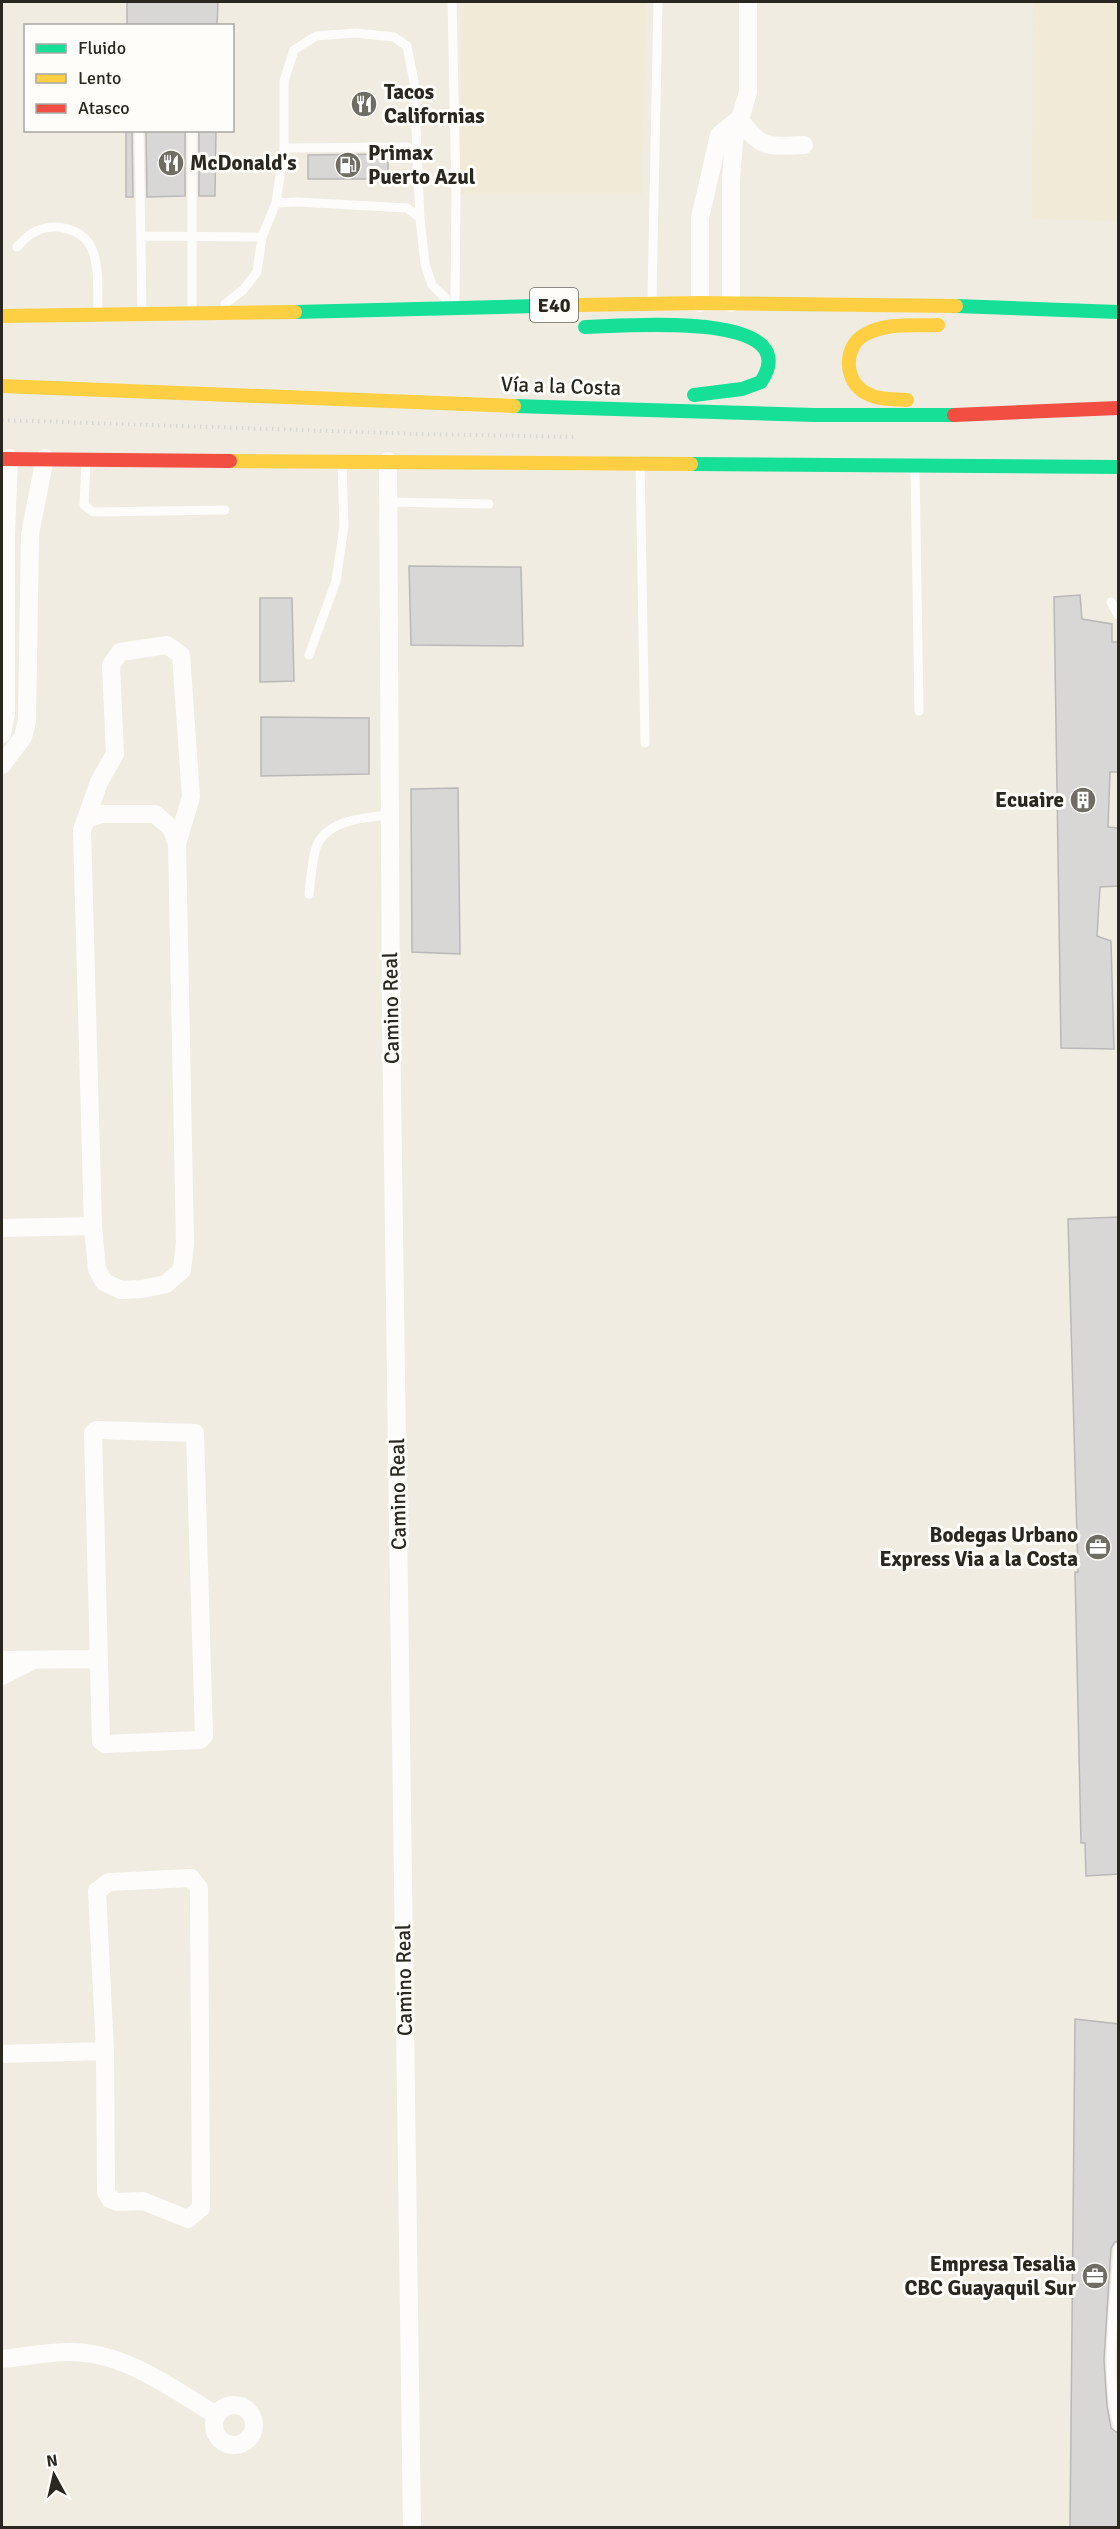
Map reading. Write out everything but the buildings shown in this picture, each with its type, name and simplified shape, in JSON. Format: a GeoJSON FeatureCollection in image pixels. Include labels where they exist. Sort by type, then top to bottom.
{"type":"FeatureCollection","features":[{"type":"Feature","properties":{"kind":"main road","name":"E40"},"geometry":{"type":"LineString","coordinates":[[2,316],[211,315],[455,306],[652,303],[909,304],[1113,312]]}},
{"type":"Feature","properties":{"kind":"main road"},"geometry":{"type":"LineString","coordinates":[[1017,322],[1113,312]]}},
{"type":"Feature","properties":{"kind":"main road"},"geometry":{"type":"LineString","coordinates":[[211,315],[314,324],[359,325]]}},
{"type":"Feature","properties":{"kind":"main road"},"geometry":{"type":"LineString","coordinates":[[950,325],[896,327],[861,337],[853,345],[849,356],[849,367],[854,384],[861,391],[884,399],[1063,410]]}},
{"type":"Feature","properties":{"kind":"main road"},"geometry":{"type":"LineString","coordinates":[[566,327],[719,328],[746,334],[757,340],[765,349],[768,359],[767,369],[761,382],[742,389],[582,409]]}},
{"type":"Feature","properties":{"kind":"main road","name":"Vía a la Costa"},"geometry":{"type":"LineString","coordinates":[[2,386],[582,409],[815,415],[946,414],[1118,408]]}},
{"type":"Feature","properties":{"kind":"main road"},"geometry":{"type":"LineString","coordinates":[[4,458],[1119,467]]}},
{"type":"Feature","properties":{"kind":"street"},"geometry":{"type":"LineString","coordinates":[[731,303],[729,228],[731,180],[739,119],[748,92],[748,2]]}},
{"type":"Feature","properties":{"kind":"street"},"geometry":{"type":"LineString","coordinates":[[739,119],[759,142],[768,146],[804,145]]}},
{"type":"Feature","properties":{"kind":"street"},"geometry":{"type":"LineString","coordinates":[[700,303],[699,228],[719,135],[739,119]]}},
{"type":"Feature","properties":{"kind":"street"},"geometry":{"type":"LineString","coordinates":[[699,228],[729,228]]}},
{"type":"Feature","properties":{"kind":"street"},"geometry":{"type":"LineString","coordinates":[[2,734],[6,714],[4,458]]}},
{"type":"Feature","properties":{"kind":"street"},"geometry":{"type":"LineString","coordinates":[[2,765],[23,738],[27,721],[30,534],[45,458]]}},
{"type":"Feature","properties":{"kind":"street","name":"Camino Real"},"geometry":{"type":"LineString","coordinates":[[388,461],[390,815],[412,2528]]}},
{"type":"Feature","properties":{"kind":"street"},"geometry":{"type":"LineString","coordinates":[[167,645],[181,655],[191,797],[177,843],[185,1243],[182,1270],[166,1284],[121,1290],[104,1282],[97,1269],[93,1226],[82,838],[99,782],[115,754],[111,665],[120,652],[167,645]]}},
{"type":"Feature","properties":{"kind":"street"},"geometry":{"type":"LineString","coordinates":[[86,819],[102,814],[155,813],[171,828],[177,843]]}},
{"type":"Feature","properties":{"kind":"street"},"geometry":{"type":"LineString","coordinates":[[6,1229],[93,1226]]}},
{"type":"Feature","properties":{"kind":"street"},"geometry":{"type":"LineString","coordinates":[[96,1430],[195,1433],[204,1736],[200,1740],[105,1744],[101,1741],[99,1659],[93,1433],[96,1430]]}},
{"type":"Feature","properties":{"kind":"street"},"geometry":{"type":"LineString","coordinates":[[2,1660],[99,1659]]}},
{"type":"Feature","properties":{"kind":"street"},"geometry":{"type":"LineString","coordinates":[[2,1676],[34,1660]]}},
{"type":"Feature","properties":{"kind":"street"},"geometry":{"type":"LineString","coordinates":[[191,1878],[199,1888],[201,2208],[188,2220],[143,2201],[117,2202],[110,2199],[106,2192],[105,2051],[97,1891],[109,1882],[191,1878]]}},
{"type":"Feature","properties":{"kind":"street"},"geometry":{"type":"LineString","coordinates":[[2,2040],[29,2053]]}},
{"type":"Feature","properties":{"kind":"street"},"geometry":{"type":"LineString","coordinates":[[2,2054],[105,2051]]}},
{"type":"Feature","properties":{"kind":"street"},"geometry":{"type":"LineString","coordinates":[[2,2360],[70,2352],[115,2358],[149,2375],[216,2415]]}},
{"type":"Feature","properties":{"kind":"lane"},"geometry":{"type":"LineString","coordinates":[[452,2],[456,193],[455,306]]}},
{"type":"Feature","properties":{"kind":"lane"},"geometry":{"type":"LineString","coordinates":[[652,303],[657,2]]}},
{"type":"Feature","properties":{"kind":"lane"},"geometry":{"type":"LineString","coordinates":[[211,315],[243,290],[257,272],[262,237],[276,203],[284,148],[284,81],[294,50],[316,36],[356,33],[394,37],[407,46],[414,82],[420,218],[425,264],[432,285],[455,306]]}},
{"type":"Feature","properties":{"kind":"lane"},"geometry":{"type":"LineString","coordinates":[[139,132],[142,315]]}},
{"type":"Feature","properties":{"kind":"lane"},"geometry":{"type":"LineString","coordinates":[[192,132],[192,315]]}},
{"type":"Feature","properties":{"kind":"lane"},"geometry":{"type":"LineString","coordinates":[[284,148],[407,147],[417,154]]}},
{"type":"Feature","properties":{"kind":"lane"},"geometry":{"type":"LineString","coordinates":[[276,203],[298,202],[407,208],[420,218]]}},
{"type":"Feature","properties":{"kind":"lane"},"geometry":{"type":"LineString","coordinates":[[17,247],[31,234],[45,228],[56,227],[81,235],[92,248],[97,266],[98,316]]}},
{"type":"Feature","properties":{"kind":"lane"},"geometry":{"type":"LineString","coordinates":[[142,236],[262,237]]}},
{"type":"Feature","properties":{"kind":"lane"},"geometry":{"type":"LineString","coordinates":[[87,459],[84,505],[93,512],[225,510]]}},
{"type":"Feature","properties":{"kind":"lane"},"geometry":{"type":"LineString","coordinates":[[309,655],[336,581],[344,526],[342,462]]}},
{"type":"Feature","properties":{"kind":"lane"},"geometry":{"type":"LineString","coordinates":[[640,463],[645,743]]}},
{"type":"Feature","properties":{"kind":"lane"},"geometry":{"type":"LineString","coordinates":[[915,466],[919,711]]}},
{"type":"Feature","properties":{"kind":"lane"},"geometry":{"type":"LineString","coordinates":[[388,502],[489,504]]}},
{"type":"Feature","properties":{"kind":"lane"},"geometry":{"type":"LineString","coordinates":[[1112,603],[1119,615]]}},
{"type":"Feature","properties":{"kind":"lane"},"geometry":{"type":"LineString","coordinates":[[309,894],[317,844],[330,829],[366,817],[390,815]]}},
{"type":"Feature","properties":{"kind":"lane"},"geometry":{"type":"LineString","coordinates":[[1119,2248],[1112,2356],[1115,2413],[1119,2427]]}},
{"type":"Feature","properties":{"kind":"shaded area"},"geometry":{"type":"Polygon","coordinates":[[[463,2],[646,2],[642,194],[459,194],[463,2]]]}},
{"type":"Feature","properties":{"kind":"shaded area"},"geometry":{"type":"Polygon","coordinates":[[[1033,2],[1118,2],[1118,221],[1032,219],[1033,2]]]}},
{"type":"Feature","properties":{"kind":"traffic: fast"},"geometry":{"type":"LineString","coordinates":[[295,312],[578,305]]}},
{"type":"Feature","properties":{"kind":"traffic: fast"},"geometry":{"type":"LineString","coordinates":[[956,306],[1118,312]]}},
{"type":"Feature","properties":{"kind":"traffic: fast"},"geometry":{"type":"LineString","coordinates":[[585,327],[632,325],[702,327],[734,332],[758,342],[768,358],[761,382],[742,389],[694,395]]}},
{"type":"Feature","properties":{"kind":"traffic: fast"},"geometry":{"type":"LineString","coordinates":[[514,406],[815,415],[954,415]]}},
{"type":"Feature","properties":{"kind":"traffic: fast"},"geometry":{"type":"LineString","coordinates":[[691,464],[1118,467]]}},
{"type":"Feature","properties":{"kind":"traffic: slow"},"geometry":{"type":"LineString","coordinates":[[578,305],[700,303],[956,306]]}},
{"type":"Feature","properties":{"kind":"traffic: slow"},"geometry":{"type":"LineString","coordinates":[[2,316],[295,312]]}},
{"type":"Feature","properties":{"kind":"traffic: slow"},"geometry":{"type":"LineString","coordinates":[[907,400],[876,397],[859,388],[850,373],[852,348],[864,335],[881,328],[938,325]]}},
{"type":"Feature","properties":{"kind":"traffic: slow"},"geometry":{"type":"LineString","coordinates":[[2,386],[514,406]]}},
{"type":"Feature","properties":{"kind":"traffic: slow"},"geometry":{"type":"LineString","coordinates":[[230,461],[691,464]]}},
{"type":"Feature","properties":{"kind":"traffic: jam"},"geometry":{"type":"LineString","coordinates":[[954,415],[1118,408]]}},
{"type":"Feature","properties":{"kind":"traffic: jam"},"geometry":{"type":"LineString","coordinates":[[2,459],[230,461]]}},
{"type":"Feature","properties":{"kind":"place","name":"Tacos Californias"},"geometry":{"type":"Point","coordinates":[364,104]}},
{"type":"Feature","properties":{"kind":"place","name":"McDonald's"},"geometry":{"type":"Point","coordinates":[171,163]}},
{"type":"Feature","properties":{"kind":"place","name":"Primax Puerto Azul"},"geometry":{"type":"Point","coordinates":[348,165]}},
{"type":"Feature","properties":{"kind":"place","name":"Ecuaire"},"geometry":{"type":"Point","coordinates":[1083,800]}},
{"type":"Feature","properties":{"kind":"place","name":"Bodegas Urbano Express Via a la Costa"},"geometry":{"type":"Point","coordinates":[1098,1547]}},
{"type":"Feature","properties":{"kind":"place","name":"Empresa Tesalia CBC Guayaquil Sur"},"geometry":{"type":"Point","coordinates":[1095,2276]}}]}
